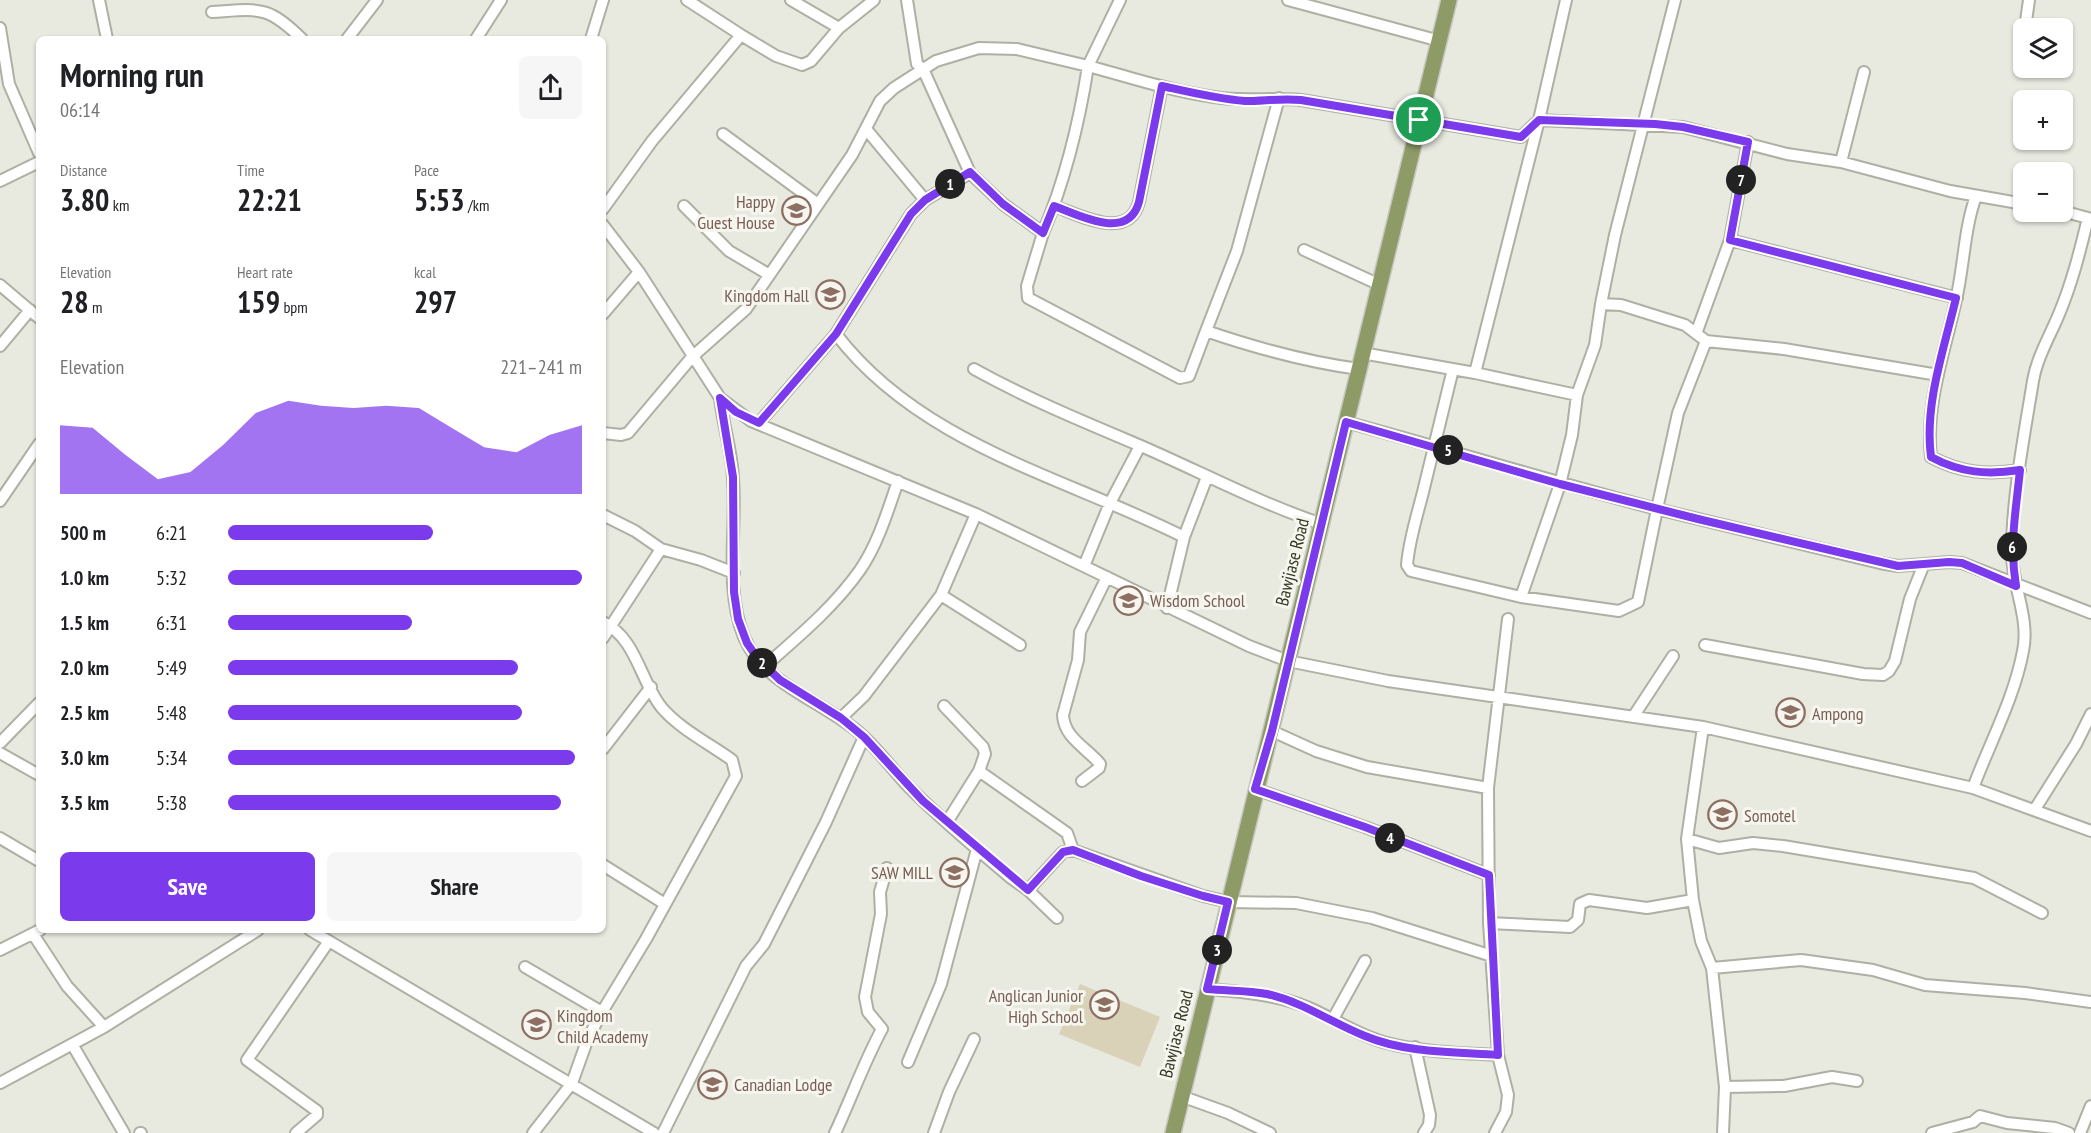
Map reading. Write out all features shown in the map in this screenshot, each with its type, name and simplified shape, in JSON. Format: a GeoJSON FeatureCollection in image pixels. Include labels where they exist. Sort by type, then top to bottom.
{"type":"FeatureCollection","features":[{"type":"Feature","properties":{"kind":"main road","name":"Bawjiase Road"},"geometry":{"type":"LineString","coordinates":[[1173,1133],[1449,0]]}},
{"type":"Feature","properties":{"kind":"street"},"geometry":{"type":"LineString","coordinates":[[99,0],[106,36]]}},
{"type":"Feature","properties":{"kind":"street"},"geometry":{"type":"LineString","coordinates":[[349,36],[377,0]]}},
{"type":"Feature","properties":{"kind":"street"},"geometry":{"type":"LineString","coordinates":[[478,36],[501,0]]}},
{"type":"Feature","properties":{"kind":"street"},"geometry":{"type":"LineString","coordinates":[[592,36],[603,0]]}},
{"type":"Feature","properties":{"kind":"street"},"geometry":{"type":"LineString","coordinates":[[687,0],[776,56],[802,65],[818,55],[839,28],[874,0]]}},
{"type":"Feature","properties":{"kind":"street"},"geometry":{"type":"LineString","coordinates":[[791,0],[839,28]]}},
{"type":"Feature","properties":{"kind":"street"},"geometry":{"type":"LineString","coordinates":[[907,0],[917,64],[923,69],[970,172],[1003,204],[1043,233]]}},
{"type":"Feature","properties":{"kind":"street"},"geometry":{"type":"LineString","coordinates":[[1120,0],[1088,66],[1079,120],[1054,206],[1027,286],[1028,298],[1180,378],[1189,376],[1237,251],[1279,98]]}},
{"type":"Feature","properties":{"kind":"street"},"geometry":{"type":"LineString","coordinates":[[1288,0],[1324,5],[1440,41]]}},
{"type":"Feature","properties":{"kind":"street"},"geometry":{"type":"LineString","coordinates":[[1475,373],[1539,120],[1566,0]]}},
{"type":"Feature","properties":{"kind":"street"},"geometry":{"type":"LineString","coordinates":[[1521,597],[1560,484],[1572,435],[1577,395],[1594,345],[1615,235],[1675,0]]}},
{"type":"Feature","properties":{"kind":"street"},"geometry":{"type":"LineString","coordinates":[[2026,18],[2029,0]]}},
{"type":"Feature","properties":{"kind":"street"},"geometry":{"type":"LineString","coordinates":[[212,12],[268,12],[279,17],[299,36]]}},
{"type":"Feature","properties":{"kind":"street"},"geometry":{"type":"LineString","coordinates":[[0,28],[9,84],[36,146]]}},
{"type":"Feature","properties":{"kind":"street"},"geometry":{"type":"LineString","coordinates":[[606,205],[652,141],[741,35]]}},
{"type":"Feature","properties":{"kind":"street"},"geometry":{"type":"LineString","coordinates":[[606,433],[621,435],[628,433],[692,357],[746,309],[818,204],[866,129],[880,101],[936,61],[979,48],[1017,49],[1212,97],[1246,101],[1279,98],[1521,137],[1539,120],[1567,119],[1683,127],[1748,142],[1787,154],[1841,162],[1976,196],[2013,202]]}},
{"type":"Feature","properties":{"kind":"street"},"geometry":{"type":"LineString","coordinates":[[1841,162],[1864,72]]}},
{"type":"Feature","properties":{"kind":"street"},"geometry":{"type":"LineString","coordinates":[[1054,206],[1098,222],[1123,223],[1131,218],[1139,202],[1162,86]]}},
{"type":"Feature","properties":{"kind":"street"},"geometry":{"type":"LineString","coordinates":[[866,129],[925,200]]}},
{"type":"Feature","properties":{"kind":"street"},"geometry":{"type":"LineString","coordinates":[[723,134],[818,204]]}},
{"type":"Feature","properties":{"kind":"street"},"geometry":{"type":"LineString","coordinates":[[1697,332],[1730,240],[1748,142]]}},
{"type":"Feature","properties":{"kind":"street"},"geometry":{"type":"LineString","coordinates":[[0,181],[36,163]]}},
{"type":"Feature","properties":{"kind":"street"},"geometry":{"type":"LineString","coordinates":[[759,423],[836,334],[911,214],[925,200],[970,172]]}},
{"type":"Feature","properties":{"kind":"street"},"geometry":{"type":"LineString","coordinates":[[1976,196],[1938,375],[1928,435],[1931,457],[1953,468],[1975,473],[1993,474],[2020,470]]}},
{"type":"Feature","properties":{"kind":"street"},"geometry":{"type":"LineString","coordinates":[[684,206],[729,250],[768,274]]}},
{"type":"Feature","properties":{"kind":"street"},"geometry":{"type":"LineString","coordinates":[[1973,788],[2013,691],[2024,649],[2025,627],[2016,586],[2012,554],[2012,526],[2034,377],[2076,269],[2090,215],[2073,213]]}},
{"type":"Feature","properties":{"kind":"street"},"geometry":{"type":"LineString","coordinates":[[606,229],[639,272],[720,398],[736,412],[976,514],[1075,565],[1084,566],[1167,608],[1288,662],[1388,681],[1702,727],[1973,788],[2091,831]]}},
{"type":"Feature","properties":{"kind":"street"},"geometry":{"type":"LineString","coordinates":[[1730,240],[1956,298]]}},
{"type":"Feature","properties":{"kind":"street"},"geometry":{"type":"LineString","coordinates":[[1304,249],[1380,285]]}},
{"type":"Feature","properties":{"kind":"street"},"geometry":{"type":"LineString","coordinates":[[606,310],[639,272]]}},
{"type":"Feature","properties":{"kind":"street"},"geometry":{"type":"LineString","coordinates":[[0,285],[36,315]]}},
{"type":"Feature","properties":{"kind":"street"},"geometry":{"type":"LineString","coordinates":[[1601,304],[1621,305],[1653,314],[1697,332],[1706,341],[1784,349],[1938,375]]}},
{"type":"Feature","properties":{"kind":"street"},"geometry":{"type":"LineString","coordinates":[[0,346],[30,310]]}},
{"type":"Feature","properties":{"kind":"street"},"geometry":{"type":"LineString","coordinates":[[1206,331],[1254,347],[1326,365],[1359,369]]}},
{"type":"Feature","properties":{"kind":"street"},"geometry":{"type":"LineString","coordinates":[[836,334],[850,353],[882,384],[924,414],[1041,476],[1110,503],[1184,537]]}},
{"type":"Feature","properties":{"kind":"street"},"geometry":{"type":"LineString","coordinates":[[1453,369],[1412,532],[1407,565],[1412,571],[1521,597],[1619,611],[1638,602],[1678,413],[1706,341]]}},
{"type":"Feature","properties":{"kind":"street"},"geometry":{"type":"LineString","coordinates":[[1362,353],[1475,373],[1577,395]]}},
{"type":"Feature","properties":{"kind":"street"},"geometry":{"type":"LineString","coordinates":[[974,369],[1031,399],[1207,477],[1322,524]]}},
{"type":"Feature","properties":{"kind":"street"},"geometry":{"type":"LineString","coordinates":[[720,398],[733,477],[734,573],[737,614],[744,638],[765,666],[785,684],[841,718],[864,737],[905,783],[976,849],[1028,890],[1057,918]]}},
{"type":"Feature","properties":{"kind":"street"},"geometry":{"type":"LineString","coordinates":[[1346,422],[1560,484],[1880,563],[1898,566],[1962,563],[2016,586],[2091,613]]}},
{"type":"Feature","properties":{"kind":"street"},"geometry":{"type":"LineString","coordinates":[[1084,566],[1110,503],[1140,446]]}},
{"type":"Feature","properties":{"kind":"street"},"geometry":{"type":"LineString","coordinates":[[0,501],[36,448]]}},
{"type":"Feature","properties":{"kind":"street"},"geometry":{"type":"LineString","coordinates":[[1167,608],[1184,537],[1207,477]]}},
{"type":"Feature","properties":{"kind":"street"},"geometry":{"type":"LineString","coordinates":[[765,666],[819,619],[861,569],[886,518],[898,481]]}},
{"type":"Feature","properties":{"kind":"street"},"geometry":{"type":"LineString","coordinates":[[841,718],[864,696],[941,595],[976,514]]}},
{"type":"Feature","properties":{"kind":"street"},"geometry":{"type":"LineString","coordinates":[[606,516],[635,531],[661,549],[701,560],[734,573]]}},
{"type":"Feature","properties":{"kind":"street"},"geometry":{"type":"LineString","coordinates":[[533,1133],[572,1083],[588,1038],[736,776],[736,767],[732,760],[669,714],[657,700],[625,640],[608,624],[661,549]]}},
{"type":"Feature","properties":{"kind":"street"},"geometry":{"type":"LineString","coordinates":[[1705,645],[1863,674],[1883,675],[1889,671],[1895,660],[1910,599],[1924,564]]}},
{"type":"Feature","properties":{"kind":"street"},"geometry":{"type":"LineString","coordinates":[[1083,781],[1099,768],[1100,764],[1070,734],[1064,724],[1063,715],[1078,660],[1080,632],[1107,577]]}},
{"type":"Feature","properties":{"kind":"street"},"geometry":{"type":"LineString","coordinates":[[941,595],[1020,645]]}},
{"type":"Feature","properties":{"kind":"street"},"geometry":{"type":"LineString","coordinates":[[1496,1133],[1506,1112],[1508,1095],[1498,1055],[1490,923],[1488,788],[1508,619]]}},
{"type":"Feature","properties":{"kind":"street"},"geometry":{"type":"LineString","coordinates":[[1633,717],[1673,656]]}},
{"type":"Feature","properties":{"kind":"street"},"geometry":{"type":"LineString","coordinates":[[606,745],[651,687]]}},
{"type":"Feature","properties":{"kind":"street"},"geometry":{"type":"LineString","coordinates":[[0,743],[36,706]]}},
{"type":"Feature","properties":{"kind":"street"},"geometry":{"type":"LineString","coordinates":[[944,706],[983,747],[986,754],[979,771],[947,822]]}},
{"type":"Feature","properties":{"kind":"street"},"geometry":{"type":"LineString","coordinates":[[2035,809],[2076,744],[2091,714]]}},
{"type":"Feature","properties":{"kind":"street"},"geometry":{"type":"LineString","coordinates":[[1702,727],[1687,839],[1693,900],[1701,941],[1712,968],[1725,1087],[1723,1133]]}},
{"type":"Feature","properties":{"kind":"street"},"geometry":{"type":"LineString","coordinates":[[1272,731],[1316,751],[1367,767],[1488,788]]}},
{"type":"Feature","properties":{"kind":"street"},"geometry":{"type":"LineString","coordinates":[[663,1133],[746,966],[764,944],[826,822],[864,737]]}},
{"type":"Feature","properties":{"kind":"street"},"geometry":{"type":"LineString","coordinates":[[0,753],[36,774]]}},
{"type":"Feature","properties":{"kind":"street"},"geometry":{"type":"LineString","coordinates":[[979,771],[1067,833],[1073,850]]}},
{"type":"Feature","properties":{"kind":"street"},"geometry":{"type":"LineString","coordinates":[[1255,789],[1355,823],[1489,875]]}},
{"type":"Feature","properties":{"kind":"street"},"geometry":{"type":"LineString","coordinates":[[0,838],[36,859]]}},
{"type":"Feature","properties":{"kind":"street"},"geometry":{"type":"LineString","coordinates":[[1687,839],[1719,848],[1753,843],[1784,846],[1974,878],[2042,913]]}},
{"type":"Feature","properties":{"kind":"street"},"geometry":{"type":"LineString","coordinates":[[908,1062],[941,984],[976,849]]}},
{"type":"Feature","properties":{"kind":"street"},"geometry":{"type":"LineString","coordinates":[[1028,890],[1063,852],[1073,850],[1141,876],[1203,896],[1228,902],[1296,903],[1372,918],[1492,956]]}},
{"type":"Feature","properties":{"kind":"street"},"geometry":{"type":"LineString","coordinates":[[606,867],[665,904]]}},
{"type":"Feature","properties":{"kind":"street"},"geometry":{"type":"LineString","coordinates":[[835,1133],[855,1092],[870,1051],[882,1029],[868,1012],[865,997],[881,914],[880,892],[887,868]]}},
{"type":"Feature","properties":{"kind":"street"},"geometry":{"type":"LineString","coordinates":[[1490,923],[1570,927],[1578,920],[1580,904],[1589,900],[1647,908],[1693,900]]}},
{"type":"Feature","properties":{"kind":"street"},"geometry":{"type":"LineString","coordinates":[[0,950],[36,932]]}},
{"type":"Feature","properties":{"kind":"street"},"geometry":{"type":"LineString","coordinates":[[37,933],[67,986],[104,1027]]}},
{"type":"Feature","properties":{"kind":"street"},"geometry":{"type":"LineString","coordinates":[[0,1083],[104,1027],[253,933]]}},
{"type":"Feature","properties":{"kind":"street"},"geometry":{"type":"LineString","coordinates":[[315,933],[654,1133]]}},
{"type":"Feature","properties":{"kind":"street"},"geometry":{"type":"LineString","coordinates":[[296,1133],[317,1115],[317,1111],[247,1060],[329,941]]}},
{"type":"Feature","properties":{"kind":"street"},"geometry":{"type":"LineString","coordinates":[[1712,968],[1801,960],[1874,970],[1925,985],[2025,993],[2091,1002]]}},
{"type":"Feature","properties":{"kind":"street"},"geometry":{"type":"LineString","coordinates":[[1333,1019],[1365,961]]}},
{"type":"Feature","properties":{"kind":"street"},"geometry":{"type":"LineString","coordinates":[[525,967],[602,1012]]}},
{"type":"Feature","properties":{"kind":"street"},"geometry":{"type":"LineString","coordinates":[[1207,989],[1266,994],[1307,1007],[1365,1036],[1415,1047],[1498,1055]]}},
{"type":"Feature","properties":{"kind":"street"},"geometry":{"type":"LineString","coordinates":[[934,1133],[949,1092],[974,1039]]}},
{"type":"Feature","properties":{"kind":"street"},"geometry":{"type":"LineString","coordinates":[[72,1044],[124,1133]]}},
{"type":"Feature","properties":{"kind":"street"},"geometry":{"type":"LineString","coordinates":[[1415,1047],[1430,1115],[1429,1125],[1424,1133]]}},
{"type":"Feature","properties":{"kind":"street"},"geometry":{"type":"LineString","coordinates":[[1725,1087],[1784,1086],[1832,1077],[1857,1081]]}},
{"type":"Feature","properties":{"kind":"street"},"geometry":{"type":"LineString","coordinates":[[1181,1096],[1228,1113],[1270,1133]]}},
{"type":"Feature","properties":{"kind":"street"},"geometry":{"type":"LineString","coordinates":[[2080,1133],[2091,1106]]}},
{"type":"Feature","properties":{"kind":"street"},"geometry":{"type":"LineString","coordinates":[[1932,1133],[1973,1122],[1980,1116],[2007,1123],[2055,1128],[2069,1133]]}},
{"type":"Feature","properties":{"kind":"shaded area"},"geometry":{"type":"Polygon","coordinates":[[[1080,984],[1160,1017],[1140,1067],[1059,1034],[1080,984]]]}},
{"type":"Feature","properties":{"kind":"place","name":"Happy Guest House"},"geometry":{"type":"Point","coordinates":[796,211]}},
{"type":"Feature","properties":{"kind":"place","name":"Kingdom Hall"},"geometry":{"type":"Point","coordinates":[830,295]}},
{"type":"Feature","properties":{"kind":"place","name":"Wisdom School"},"geometry":{"type":"Point","coordinates":[1129,600]}},
{"type":"Feature","properties":{"kind":"place","name":"Ampong"},"geometry":{"type":"Point","coordinates":[1791,713]}},
{"type":"Feature","properties":{"kind":"place","name":"Somotel"},"geometry":{"type":"Point","coordinates":[1723,815]}},
{"type":"Feature","properties":{"kind":"place","name":"SAW MILL"},"geometry":{"type":"Point","coordinates":[954,872]}},
{"type":"Feature","properties":{"kind":"place","name":"Anglican Junior High School"},"geometry":{"type":"Point","coordinates":[1104,1005]}},
{"type":"Feature","properties":{"kind":"place","name":"Kingdom Child Academy"},"geometry":{"type":"Point","coordinates":[536,1025]}},
{"type":"Feature","properties":{"kind":"place","name":"Canadian Lodge"},"geometry":{"type":"Point","coordinates":[713,1084]}},
{"type":"Feature","properties":{"kind":"route"},"geometry":{"type":"LineString","coordinates":[[1162,86],[1212,97],[1246,101],[1279,98],[1301,100],[1419,120],[1521,137],[1539,120],[1567,119],[1600,123],[1655,124],[1683,127],[1748,142],[1730,240],[1956,298],[1938,375],[1928,435],[1931,457],[1953,468],[1975,473],[1993,474],[2020,470],[2012,526],[2012,554],[2016,586],[1962,563],[1898,566],[1880,563],[1698,519],[1560,484],[1346,422],[1272,731],[1255,789],[1365,827],[1489,875],[1498,1055],[1443,1051],[1385,1042],[1365,1036],[1307,1007],[1283,999],[1266,994],[1207,989],[1228,902],[1141,876],[1073,850],[1063,852],[1028,890],[976,849],[923,801],[864,737],[841,718],[785,684],[758,659],[744,638],[738,619],[734,592],[733,477],[720,398],[736,412],[759,423],[836,334],[911,214],[925,200],[970,172],[1003,204],[1043,233],[1054,206],[1098,222],[1123,223],[1137,210],[1162,86]]}}]}
